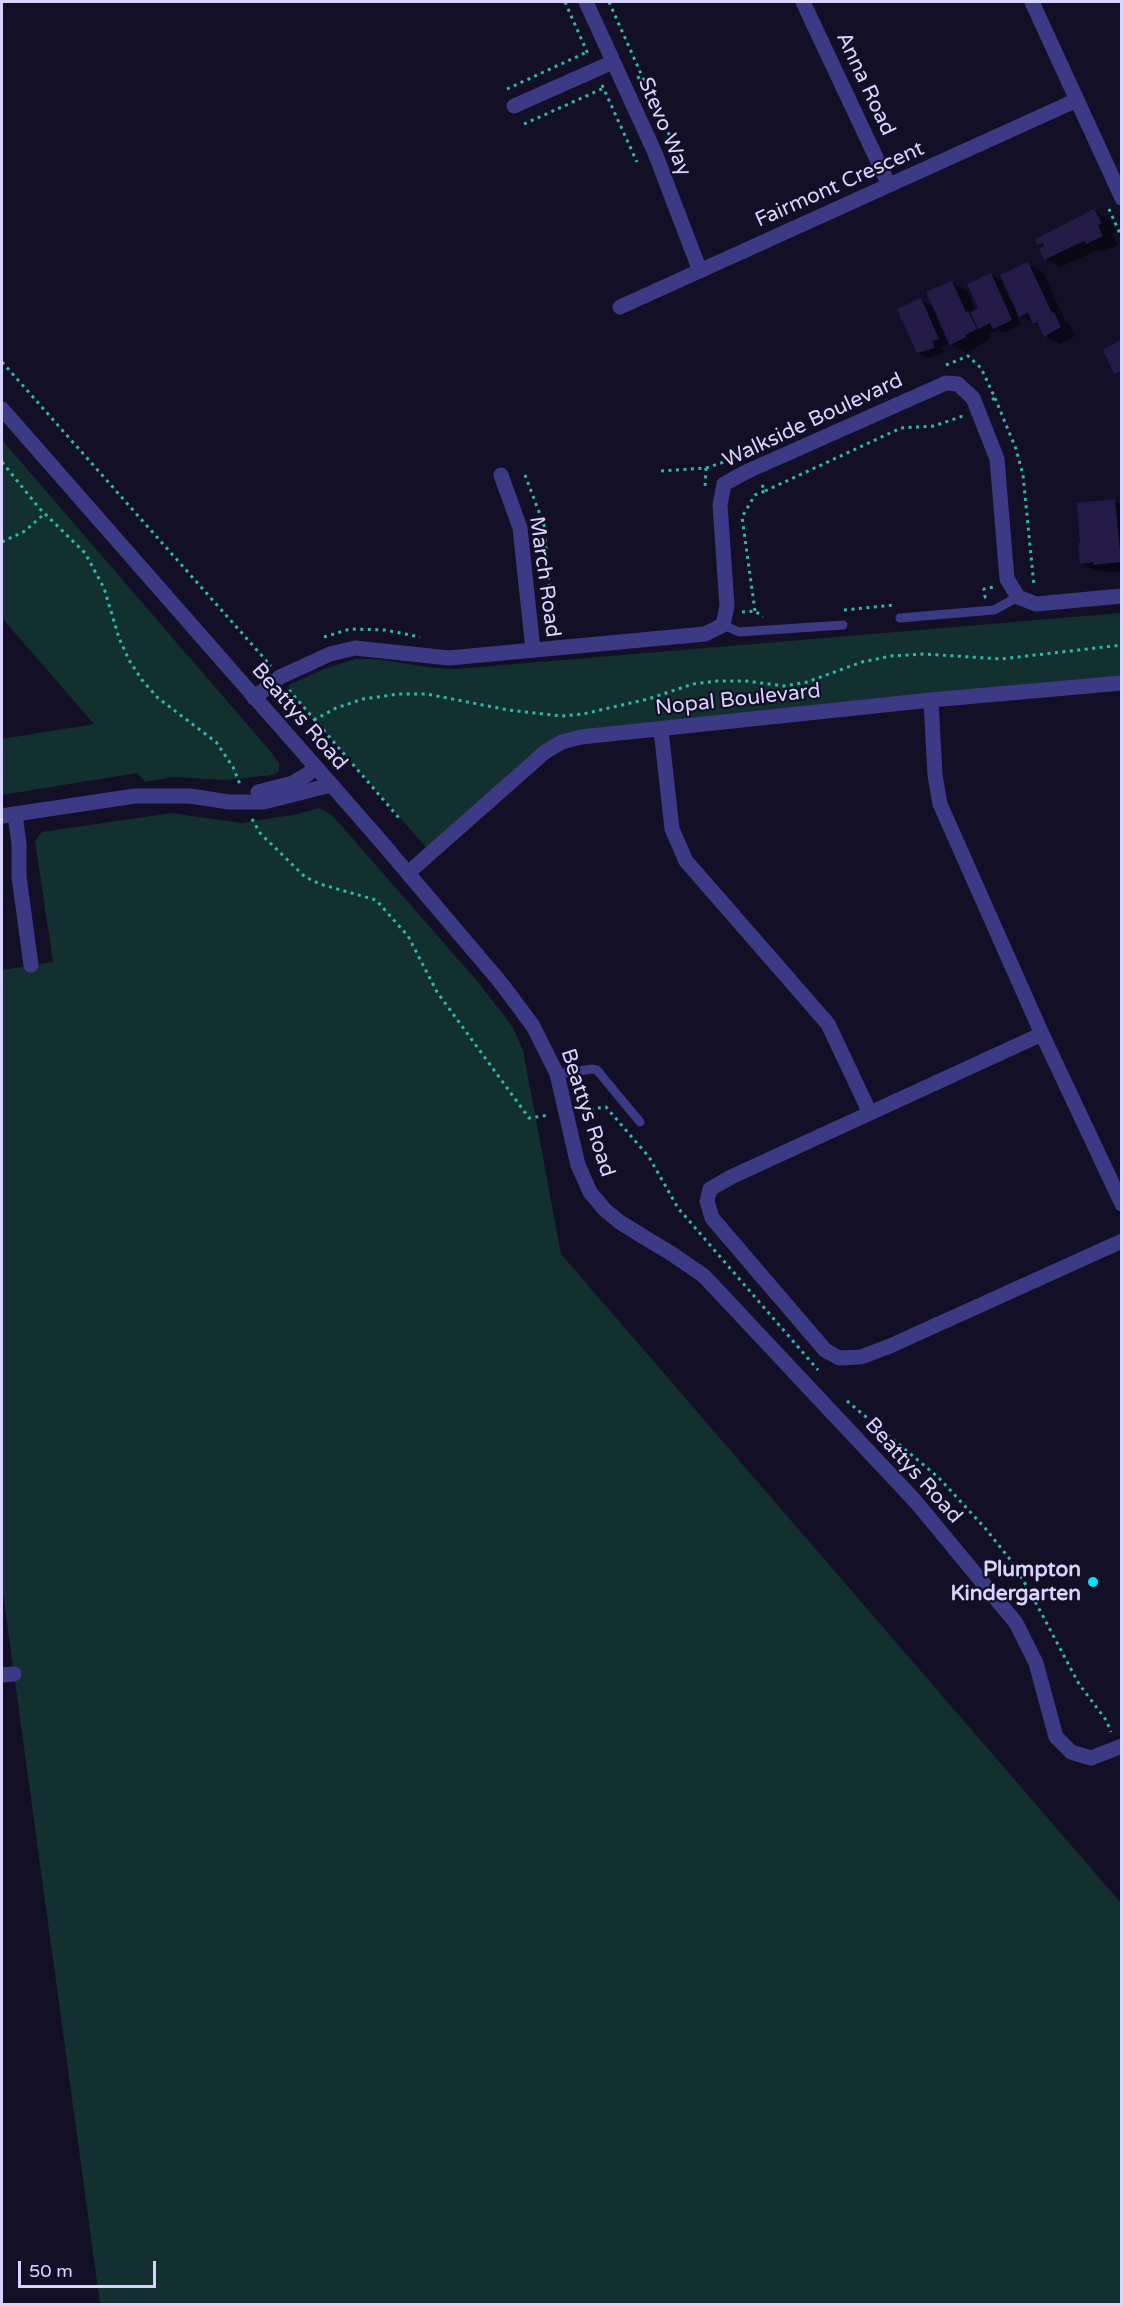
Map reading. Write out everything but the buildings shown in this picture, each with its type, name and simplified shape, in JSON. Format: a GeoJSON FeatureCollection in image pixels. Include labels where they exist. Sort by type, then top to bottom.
{"type":"FeatureCollection","features":[{"type":"Feature","properties":{"kind":"street","name":"Stevo Way"},"geometry":{"type":"LineString","coordinates":[[586,2],[655,153],[700,271]]}},
{"type":"Feature","properties":{"kind":"street","name":"Anna Road"},"geometry":{"type":"LineString","coordinates":[[802,2],[889,185]]}},
{"type":"Feature","properties":{"kind":"street"},"geometry":{"type":"LineString","coordinates":[[1032,2],[1122,198]]}},
{"type":"Feature","properties":{"kind":"street"},"geometry":{"type":"LineString","coordinates":[[514,106],[613,62]]}},
{"type":"Feature","properties":{"kind":"street","name":"Fairmont Crescent"},"geometry":{"type":"LineString","coordinates":[[620,307],[1077,100]]}},
{"type":"Feature","properties":{"kind":"street","name":"Walkside Boulevard"},"geometry":{"type":"LineString","coordinates":[[724,620],[727,606],[720,505],[724,484],[946,383],[958,384],[973,398],[997,459],[1007,579],[1018,597]]}},
{"type":"Feature","properties":{"kind":"street","name":"Beattys Road"},"geometry":{"type":"LineString","coordinates":[[2,409],[408,873],[501,983],[533,1026],[557,1074],[578,1165],[590,1192],[621,1223],[704,1276],[916,1502],[1016,1623],[1035,1663],[1056,1737],[1071,1752],[1091,1758],[1120,1747]]}},
{"type":"Feature","properties":{"kind":"street","name":"March Road"},"geometry":{"type":"LineString","coordinates":[[501,475],[520,528],[533,650]]}},
{"type":"Feature","properties":{"kind":"street"},"geometry":{"type":"LineString","coordinates":[[1018,597],[1036,604],[1122,596]]}},
{"type":"Feature","properties":{"kind":"street"},"geometry":{"type":"LineString","coordinates":[[254,698],[280,677],[330,654],[355,648],[449,658],[705,634],[724,620]]}},
{"type":"Feature","properties":{"kind":"street","name":"Nopal Boulevard"},"geometry":{"type":"LineString","coordinates":[[408,873],[545,752],[562,742],[581,736],[661,730],[931,700],[1122,683]]}},
{"type":"Feature","properties":{"kind":"street"},"geometry":{"type":"LineString","coordinates":[[931,700],[935,776],[940,804],[1042,1034],[1122,1204]]}},
{"type":"Feature","properties":{"kind":"street"},"geometry":{"type":"LineString","coordinates":[[661,730],[672,829],[686,861],[828,1024],[870,1113]]}},
{"type":"Feature","properties":{"kind":"street"},"geometry":{"type":"LineString","coordinates":[[31,965],[20,877],[19,844],[7,815],[135,796],[189,796],[229,802],[281,788],[308,774],[315,767]]}},
{"type":"Feature","properties":{"kind":"street"},"geometry":{"type":"LineString","coordinates":[[244,798],[280,799],[331,785]]}},
{"type":"Feature","properties":{"kind":"street"},"geometry":{"type":"LineString","coordinates":[[1042,1034],[731,1177],[710,1190],[707,1201],[712,1218],[825,1350],[839,1358],[861,1357],[890,1346],[1122,1240]]}},
{"type":"Feature","properties":{"kind":"lane"},"geometry":{"type":"LineString","coordinates":[[900,618],[994,609],[1018,597]]}},
{"type":"Feature","properties":{"kind":"lane"},"geometry":{"type":"LineString","coordinates":[[724,620],[739,632],[843,625]]}},
{"type":"Feature","properties":{"kind":"lane"},"geometry":{"type":"LineString","coordinates":[[557,1074],[597,1070],[640,1122]]}},
{"type":"Feature","properties":{"kind":"path"},"geometry":{"type":"LineString","coordinates":[[609,2],[642,76]]}},
{"type":"Feature","properties":{"kind":"path"},"geometry":{"type":"LineString","coordinates":[[507,89],[588,52]]}},
{"type":"Feature","properties":{"kind":"path"},"geometry":{"type":"LineString","coordinates":[[524,124],[604,88]]}},
{"type":"Feature","properties":{"kind":"path"},"geometry":{"type":"LineString","coordinates":[[1108,207],[1122,238]]}},
{"type":"Feature","properties":{"kind":"path"},"geometry":{"type":"LineString","coordinates":[[2,362],[268,663],[290,692],[399,818]]}},
{"type":"Feature","properties":{"kind":"path"},"geometry":{"type":"LineString","coordinates":[[661,471],[706,468],[738,457]]}},
{"type":"Feature","properties":{"kind":"path"},"geometry":{"type":"LineString","coordinates":[[2,462],[19,485],[85,553],[97,573],[129,660],[158,698],[216,742],[233,768],[260,833],[305,877],[320,884],[356,892],[376,900],[408,936],[437,992],[529,1118],[606,1107],[649,1157],[678,1208],[820,1373]]}},
{"type":"Feature","properties":{"kind":"path"},"geometry":{"type":"LineString","coordinates":[[704,494],[706,468]]}},
{"type":"Feature","properties":{"kind":"path"},"geometry":{"type":"LineString","coordinates":[[755,468],[765,491],[755,495],[742,517],[754,611],[763,617],[774,616]]}},
{"type":"Feature","properties":{"kind":"path"},"geometry":{"type":"LineString","coordinates":[[525,474],[544,525],[553,630],[531,632]]}},
{"type":"Feature","properties":{"kind":"path"},"geometry":{"type":"LineString","coordinates":[[2,542],[25,531],[45,513]]}},
{"type":"Feature","properties":{"kind":"path"},"geometry":{"type":"LineString","coordinates":[[975,598],[985,597],[984,589],[994,588],[993,576]]}},
{"type":"Feature","properties":{"kind":"path"},"geometry":{"type":"LineString","coordinates":[[843,625],[840,610],[898,605],[900,618]]}},
{"type":"Feature","properties":{"kind":"path"},"geometry":{"type":"LineString","coordinates":[[724,620],[754,611]]}},
{"type":"Feature","properties":{"kind":"path"},"geometry":{"type":"LineString","coordinates":[[321,638],[350,629],[385,630],[423,637]]}},
{"type":"Feature","properties":{"kind":"path"},"geometry":{"type":"LineString","coordinates":[[314,720],[336,708],[363,699],[406,693],[427,694],[508,710],[562,716],[626,705],[693,684],[746,681],[784,686],[807,682],[862,662],[891,656],[925,654],[1001,659],[1122,645]]}},
{"type":"Feature","properties":{"kind":"path"},"geometry":{"type":"LineString","coordinates":[[268,663],[278,658]]}},
{"type":"Feature","properties":{"kind":"path"},"geometry":{"type":"LineString","coordinates":[[844,1399],[938,1477],[985,1527],[1009,1558],[1048,1623],[1063,1658],[1106,1720],[1120,1747]]}},
{"type":"Feature","properties":{"kind":"green space"},"geometry":{"type":"Polygon","coordinates":[[[2,440],[271,752],[279,763],[279,771],[273,775],[225,780],[172,777],[145,782],[137,773],[2,795],[2,739],[94,724],[2,618],[2,440]]]}},
{"type":"Feature","properties":{"kind":"green space"},"geometry":{"type":"Polygon","coordinates":[[[1121,613],[1121,683],[562,742],[431,853],[290,692],[289,685],[324,669],[355,659],[376,659],[456,669],[1121,613]]]}},
{"type":"Feature","properties":{"kind":"green space"},"geometry":{"type":"Polygon","coordinates":[[[319,808],[332,815],[478,982],[512,1026],[523,1050],[561,1254],[1121,1903],[1121,2304],[100,2304],[2,1586],[2,970],[53,962],[35,841],[42,832],[171,813],[241,823],[298,814],[319,808]]]}},
{"type":"Feature","properties":{"kind":"place","name":"Plumpton Kindergarten"},"geometry":{"type":"Point","coordinates":[1093,1582]}}]}
